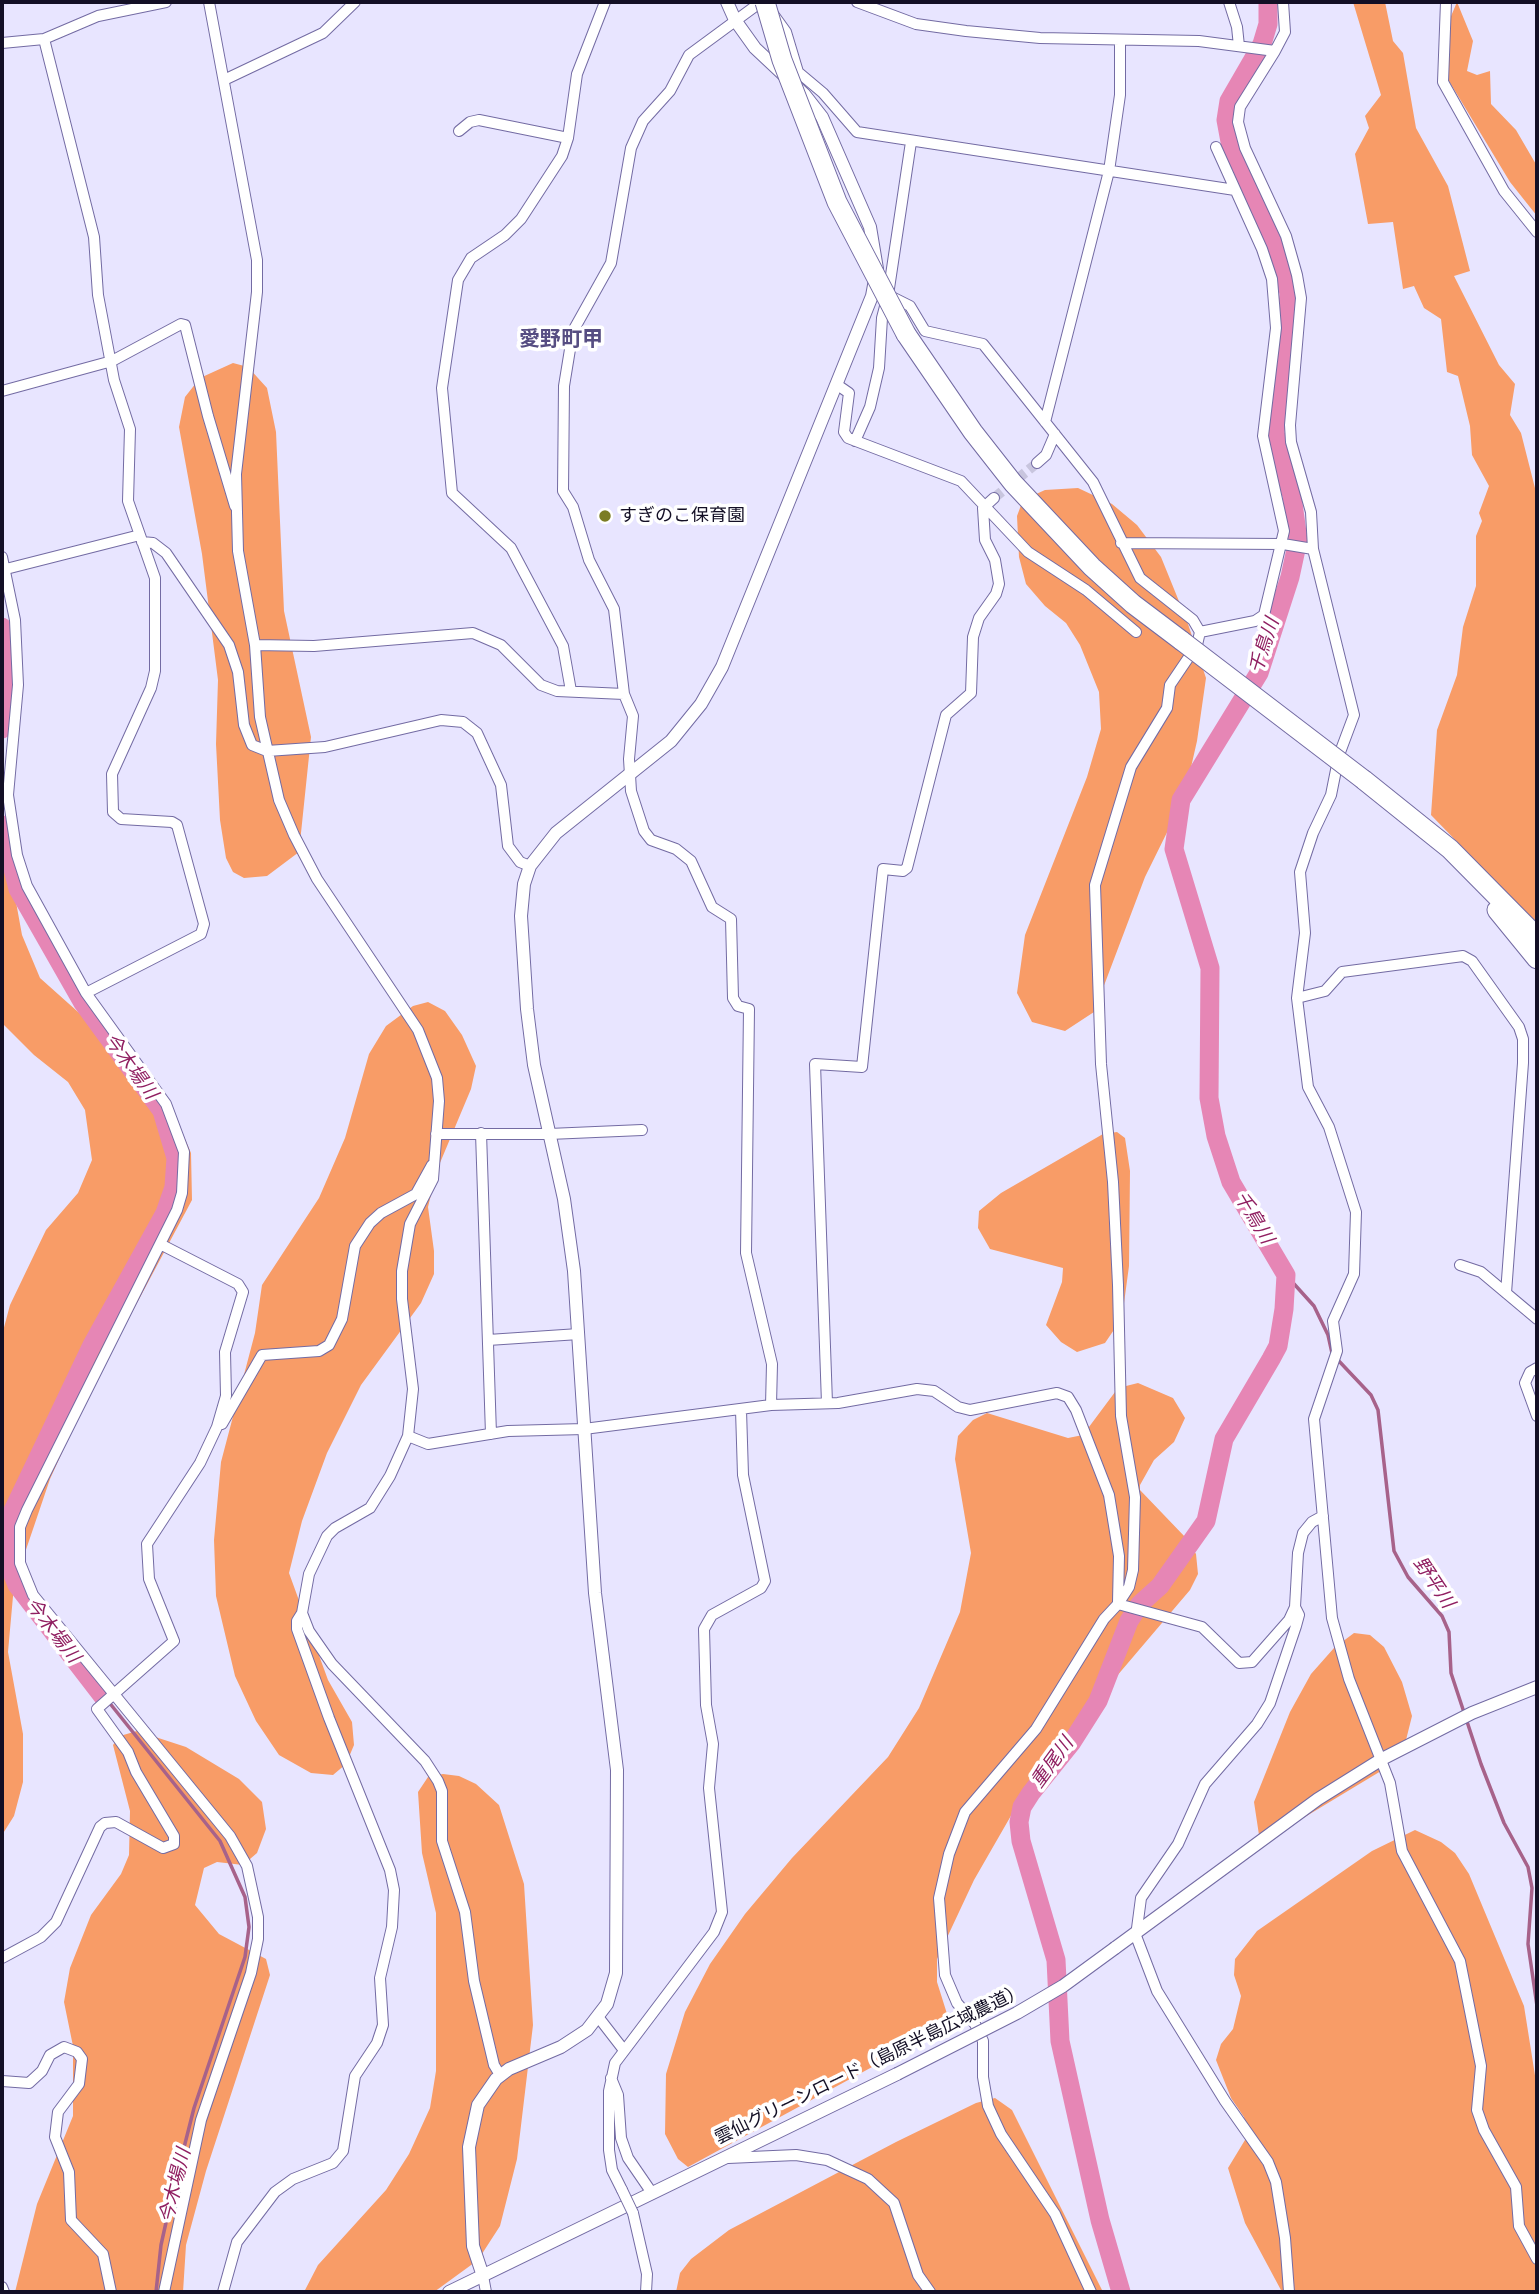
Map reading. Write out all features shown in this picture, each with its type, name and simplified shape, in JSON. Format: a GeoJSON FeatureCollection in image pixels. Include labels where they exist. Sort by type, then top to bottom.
{"type":"FeatureCollection","features":[{"type":"Feature","properties":{"kind":"highway"},"geometry":{"type":"LineString","coordinates":[[762,2],[837,202],[906,334],[966,423],[1013,483],[1092,567],[1133,604],[1450,849],[1537,937]]}},
{"type":"Feature","properties":{"kind":"highway"},"geometry":{"type":"LineString","coordinates":[[1405,813],[1488,900],[1537,960]]}},
{"type":"Feature","properties":{"kind":"street"},"geometry":{"type":"LineString","coordinates":[[2,43],[44,39],[98,16],[166,2]]}},
{"type":"Feature","properties":{"kind":"street"},"geometry":{"type":"LineString","coordinates":[[209,2],[257,260],[257,292],[236,474],[241,573],[255,645],[260,717],[267,751],[279,800],[317,879],[383,975],[429,1054],[439,1101],[431,1186],[410,1224],[402,1271],[402,1299],[414,1389],[408,1436],[390,1476],[370,1508],[335,1528],[327,1536],[309,1574],[297,1629],[390,1870],[394,1890],[391,1927],[380,1978],[383,2025],[377,2043],[355,2076],[343,2151],[333,2163],[293,2179],[275,2192],[237,2242],[223,2292]]}},
{"type":"Feature","properties":{"kind":"street"},"geometry":{"type":"LineString","coordinates":[[225,80],[323,33],[355,2]]}},
{"type":"Feature","properties":{"kind":"street"},"geometry":{"type":"LineString","coordinates":[[570,691],[562,646],[511,548],[452,494],[442,388],[448,331],[458,280],[465,266],[521,219],[556,166],[568,138],[577,74],[605,2]]}},
{"type":"Feature","properties":{"kind":"street"},"geometry":{"type":"LineString","coordinates":[[486,2292],[473,2246],[469,2147],[478,2105],[500,2075],[523,2061],[575,2040],[599,2018],[607,2004],[615,1973],[619,1803],[595,1593],[579,1334],[564,1199],[534,1065],[523,967],[521,901],[530,866],[556,833],[631,776],[671,741],[701,704],[722,667],[872,296],[877,269],[870,227],[822,117],[804,94],[755,48],[735,20],[727,2]]}},
{"type":"Feature","properties":{"kind":"street"},"geometry":{"type":"LineString","coordinates":[[771,1405],[772,1364],[746,1253],[748,1009],[738,1006],[733,998],[731,919],[712,907],[691,861],[684,854],[647,836],[635,806],[631,776],[633,716],[624,694],[614,609],[589,561],[573,507],[563,492],[565,386],[573,331],[611,263],[631,148],[643,121],[670,91],[689,55],[762,2],[783,24],[798,72],[823,93],[848,125],[865,135],[1235,190]]}},
{"type":"Feature","properties":{"kind":"street"},"geometry":{"type":"LineString","coordinates":[[857,2],[916,24],[1040,38],[1199,41],[1272,51]]}},
{"type":"Feature","properties":{"kind":"street"},"geometry":{"type":"LineString","coordinates":[[1229,2],[1243,47]]}},
{"type":"Feature","properties":{"kind":"street"},"geometry":{"type":"LineString","coordinates":[[1283,2],[1285,32],[1240,107],[1238,122],[1245,148],[1286,236],[1301,298],[1290,425],[1291,442],[1311,512],[1310,549],[1353,715],[1339,755],[1331,794],[1312,833],[1300,872],[1305,933],[1297,998],[1308,1087],[1329,1127],[1356,1212],[1354,1274],[1333,1321],[1335,1357],[1314,1419],[1332,1618],[1349,1679],[1385,1757],[1402,1851],[1460,1961],[1480,2066],[1477,2110],[1484,2130],[1516,2187],[1519,2226],[1537,2259]]}},
{"type":"Feature","properties":{"kind":"street"},"geometry":{"type":"LineString","coordinates":[[1446,2],[1443,82],[1504,191],[1537,232]]}},
{"type":"Feature","properties":{"kind":"street"},"geometry":{"type":"LineString","coordinates":[[44,39],[94,237],[98,295],[114,380],[130,429],[126,486],[155,578],[155,671],[151,688],[112,774],[113,813],[121,819],[172,822],[177,825],[204,924],[201,934],[86,993]]}},
{"type":"Feature","properties":{"kind":"street"},"geometry":{"type":"LineString","coordinates":[[1045,422],[1109,171],[1120,95],[1120,40]]}},
{"type":"Feature","properties":{"kind":"street"},"geometry":{"type":"LineString","coordinates":[[459,131],[470,122],[479,120],[568,138]]}},
{"type":"Feature","properties":{"kind":"street"},"geometry":{"type":"LineString","coordinates":[[855,442],[870,407],[911,142]]}},
{"type":"Feature","properties":{"kind":"street"},"geometry":{"type":"LineString","coordinates":[[1200,632],[1255,621],[1264,615],[1285,545],[1282,515],[1264,436],[1276,328],[1276,302],[1262,249],[1216,148]]}},
{"type":"Feature","properties":{"kind":"street"},"geometry":{"type":"LineString","coordinates":[[888,295],[910,306],[925,331],[983,344],[1093,482],[1140,578],[1193,620],[1200,632],[1197,645],[1170,685],[1167,708],[1131,767],[1095,886],[1101,1065],[1113,1182],[1118,1272],[1121,1416],[1135,1497],[1133,1570],[1129,1587],[1104,1619],[1036,1729],[965,1812],[948,1854],[939,1898],[945,1975],[957,2003],[975,2024],[983,2041],[983,2077],[988,2106],[1001,2134],[1055,2214],[1091,2292]]}},
{"type":"Feature","properties":{"kind":"street"},"geometry":{"type":"LineString","coordinates":[[2,391],[112,361],[181,324],[188,327],[231,501],[238,507]]}},
{"type":"Feature","properties":{"kind":"street"},"geometry":{"type":"LineString","coordinates":[[836,384],[849,393],[845,432],[855,442],[961,481],[983,508],[1028,552],[1086,590],[1136,632]]}},
{"type":"Feature","properties":{"kind":"street"},"geometry":{"type":"LineString","coordinates":[[1037,463],[1046,455],[1055,434]]}},
{"type":"Feature","properties":{"kind":"street"},"geometry":{"type":"LineString","coordinates":[[983,508],[994,498]]}},
{"type":"Feature","properties":{"kind":"street"},"geometry":{"type":"LineString","coordinates":[[827,1403],[815,1064],[862,1067],[883,869],[903,871],[907,868],[946,715],[971,693],[973,637],[979,618],[996,594],[999,584],[995,560],[985,540],[983,508]]}},
{"type":"Feature","properties":{"kind":"street"},"geometry":{"type":"LineString","coordinates":[[164,2292],[201,2120],[251,1973],[258,1939],[258,1917],[247,1866],[230,1836],[33,1595],[20,1563],[20,1527],[160,1244],[182,1193],[184,1152],[166,1104],[86,993],[27,886],[12,834],[9,764],[18,685],[15,620],[3,565],[141,538],[153,543],[166,553],[222,633],[238,672],[247,737],[258,750],[325,747],[441,720],[463,722],[477,733],[501,785],[511,851],[520,862],[530,866]]}},
{"type":"Feature","properties":{"kind":"street"},"geometry":{"type":"LineString","coordinates":[[1121,543],[1285,545],[1310,549]]}},
{"type":"Feature","properties":{"kind":"street"},"geometry":{"type":"LineString","coordinates":[[255,645],[314,646],[473,633],[501,645],[525,673],[541,685],[557,691],[624,694]]}},
{"type":"Feature","properties":{"kind":"street"},"geometry":{"type":"LineString","coordinates":[[1297,998],[1325,990],[1342,972],[1463,956],[1472,961],[1511,1016],[1521,1032],[1523,1063],[1506,1293]]}},
{"type":"Feature","properties":{"kind":"street"},"geometry":{"type":"LineString","coordinates":[[436,1134],[549,1134],[642,1129]]}},
{"type":"Feature","properties":{"kind":"street"},"geometry":{"type":"LineString","coordinates":[[481,1133],[491,1434]]}},
{"type":"Feature","properties":{"kind":"street"},"geometry":{"type":"LineString","coordinates":[[217,1427],[226,1420],[262,1355],[270,1352],[319,1351],[329,1345],[342,1319],[355,1246],[370,1223],[416,1194],[434,1164]]}},
{"type":"Feature","properties":{"kind":"street"},"geometry":{"type":"LineString","coordinates":[[2,1958],[41,1937],[56,1922],[100,1827],[105,1823],[116,1822],[163,1848],[174,1844],[174,1836],[135,1772],[128,1752],[97,1709],[174,1641],[149,1579],[147,1544],[201,1463],[217,1427],[226,1396],[225,1352],[243,1292],[238,1284],[160,1244]]}},
{"type":"Feature","properties":{"kind":"street"},"geometry":{"type":"LineString","coordinates":[[1460,1265],[1481,1272],[1537,1319]]}},
{"type":"Feature","properties":{"kind":"street"},"geometry":{"type":"LineString","coordinates":[[488,1340],[579,1334]]}},
{"type":"Feature","properties":{"kind":"street"},"geometry":{"type":"LineString","coordinates":[[1537,1368],[1530,1372],[1525,1383],[1537,1416]]}},
{"type":"Feature","properties":{"kind":"street"},"geometry":{"type":"LineString","coordinates":[[408,1436],[428,1444],[491,1434],[584,1429],[771,1405],[827,1403],[917,1389],[933,1391],[958,1407],[970,1410],[1057,1393],[1068,1397],[1076,1410],[1109,1495],[1119,1556],[1118,1604]]}},
{"type":"Feature","properties":{"kind":"street"},"geometry":{"type":"LineString","coordinates":[[646,2292],[647,2274],[633,2213],[612,2170],[609,2150],[611,2078],[623,2049],[639,2033],[707,1942],[722,1912],[709,1788],[713,1744],[706,1705],[704,1629],[712,1615],[761,1588],[765,1581],[743,1475],[741,1410]]}},
{"type":"Feature","properties":{"kind":"street"},"geometry":{"type":"LineString","coordinates":[[1118,1604],[1202,1627],[1229,1655],[1246,1664],[1257,1657],[1289,1620],[1295,1607],[1298,1553],[1303,1533],[1312,1522],[1323,1517]]}},
{"type":"Feature","properties":{"kind":"street"},"geometry":{"type":"LineString","coordinates":[[1289,2292],[1284,2227],[1276,2182],[1268,2162],[1225,2101],[1157,1991],[1136,1936],[1141,1898],[1178,1844],[1205,1784],[1257,1724],[1270,1703],[1299,1615],[1295,1607]]}},
{"type":"Feature","properties":{"kind":"street"},"geometry":{"type":"LineString","coordinates":[[302,1612],[309,1631],[332,1664],[425,1761],[438,1781],[442,1791],[442,1842],[465,1912],[474,1981],[494,2065],[500,2075]]}},
{"type":"Feature","properties":{"kind":"street","name":"雲仙グリーンロード（島原半島広域農道）"},"geometry":{"type":"LineString","coordinates":[[449,2292],[1017,2013],[1063,1986],[1136,1936],[1318,1799],[1385,1757],[1472,1713],[1537,1687]]}},
{"type":"Feature","properties":{"kind":"street"},"geometry":{"type":"LineString","coordinates":[[599,2018],[623,2049]]}},
{"type":"Feature","properties":{"kind":"street"},"geometry":{"type":"LineString","coordinates":[[2,2081],[29,2083],[42,2071],[56,2049],[71,2048],[82,2059],[79,2084],[58,2112],[55,2137],[69,2172],[71,2220],[103,2254],[111,2292]]}},
{"type":"Feature","properties":{"kind":"street"},"geometry":{"type":"LineString","coordinates":[[611,2078],[618,2095],[621,2138],[628,2158],[653,2193]]}},
{"type":"Feature","properties":{"kind":"street"},"geometry":{"type":"LineString","coordinates":[[723,2158],[796,2155],[827,2160],[868,2179],[894,2203],[918,2275],[930,2292]]}},
{"type":"Feature","properties":{"kind":"street"},"geometry":{"type":"LineString","coordinates":[[2,2287],[4,2292]]}},
{"type":"Feature","properties":{"kind":"shaded area"},"geometry":{"type":"Polygon","coordinates":[[[1353,2],[1385,2],[1393,41],[1403,53],[1416,128],[1448,186],[1470,271],[1454,276],[1499,365],[1515,384],[1510,415],[1521,433],[1537,496],[1537,924],[1431,815],[1437,730],[1457,675],[1463,627],[1476,586],[1476,536],[1482,521],[1479,513],[1489,486],[1472,455],[1470,426],[1458,376],[1447,372],[1441,319],[1424,308],[1414,286],[1403,289],[1393,222],[1368,224],[1355,154],[1369,128],[1365,116],[1381,95],[1353,2]]]}},
{"type":"Feature","properties":{"kind":"shaded area"},"geometry":{"type":"Polygon","coordinates":[[[1457,2],[1473,41],[1467,71],[1477,75],[1490,71],[1491,104],[1516,130],[1537,166],[1537,216],[1510,182],[1449,81],[1449,21],[1457,2]]]}},
{"type":"Feature","properties":{"kind":"shaded area"},"geometry":{"type":"Polygon","coordinates":[[[233,363],[248,367],[267,388],[276,432],[284,611],[311,737],[299,852],[267,876],[244,878],[233,872],[226,858],[220,820],[216,744],[218,680],[202,554],[179,427],[185,397],[200,378],[233,363]]]}},
{"type":"Feature","properties":{"kind":"shaded area"},"geometry":{"type":"Polygon","coordinates":[[[1078,488],[1112,504],[1137,525],[1161,557],[1206,678],[1197,741],[1184,798],[1145,877],[1094,1012],[1065,1031],[1032,1022],[1017,993],[1025,935],[1087,777],[1101,729],[1099,692],[1080,645],[1066,623],[1045,606],[1026,584],[1019,557],[1017,516],[1023,500],[1045,490],[1078,488]]]}},
{"type":"Feature","properties":{"kind":"shaded area"},"geometry":{"type":"Polygon","coordinates":[[[2,825],[22,935],[40,978],[152,1078],[171,1106],[191,1153],[192,1200],[91,1389],[50,1479],[14,1585],[8,1652],[23,1734],[23,1782],[14,1816],[2,1835],[2,1335],[10,1305],[46,1230],[78,1193],[92,1160],[85,1110],[68,1082],[34,1055],[2,1023],[2,825]]]}},
{"type":"Feature","properties":{"kind":"shaded area"},"geometry":{"type":"Polygon","coordinates":[[[428,1002],[445,1011],[462,1035],[476,1066],[471,1089],[437,1170],[428,1207],[434,1274],[421,1303],[361,1385],[327,1453],[302,1521],[289,1573],[328,1680],[352,1722],[354,1745],[346,1764],[333,1775],[311,1773],[279,1755],[256,1721],[235,1676],[216,1596],[214,1540],[221,1462],[255,1333],[262,1285],[319,1198],[345,1138],[369,1054],[386,1026],[413,1006],[428,1002]]]}},
{"type":"Feature","properties":{"kind":"shaded area"},"geometry":{"type":"Polygon","coordinates":[[[1117,1132],[1125,1138],[1130,1171],[1129,1266],[1122,1318],[1105,1343],[1077,1352],[1061,1342],[1046,1325],[1062,1282],[1063,1268],[990,1249],[978,1228],[979,1211],[1001,1193],[1103,1134],[1117,1132]]]}},
{"type":"Feature","properties":{"kind":"shaded area"},"geometry":{"type":"Polygon","coordinates":[[[1138,1383],[1173,1398],[1185,1418],[1174,1442],[1154,1460],[1140,1485],[1140,1490],[1186,1538],[1196,1554],[1198,1574],[1190,1590],[1065,1737],[1020,1800],[974,1880],[937,1959],[937,1982],[948,2017],[931,2035],[688,2167],[678,2159],[665,2134],[666,2074],[685,2012],[710,1964],[745,1914],[792,1858],[888,1757],[919,1708],[960,1612],[971,1553],[955,1459],[958,1436],[973,1420],[987,1413],[1068,1438],[1083,1435],[1118,1388],[1138,1383]]]}},
{"type":"Feature","properties":{"kind":"shaded area"},"geometry":{"type":"Polygon","coordinates":[[[1354,1633],[1370,1635],[1384,1647],[1402,1682],[1412,1716],[1405,1744],[1381,1771],[1275,1835],[1259,1835],[1254,1802],[1290,1712],[1311,1674],[1334,1648],[1354,1633]]]}},
{"type":"Feature","properties":{"kind":"shaded area"},"geometry":{"type":"Polygon","coordinates":[[[137,1731],[186,1747],[239,1779],[262,1802],[266,1829],[257,1853],[243,1865],[217,1862],[204,1868],[195,1905],[219,1934],[266,1959],[270,1975],[206,2171],[186,2245],[183,2292],[15,2292],[37,2204],[73,2116],[73,2046],[64,2002],[70,1968],[91,1915],[121,1874],[129,1855],[130,1811],[113,1745],[120,1736],[137,1731]]]}},
{"type":"Feature","properties":{"kind":"shaded area"},"geometry":{"type":"Polygon","coordinates":[[[443,1774],[459,1776],[476,1784],[499,1805],[524,1884],[533,2025],[517,2159],[500,2226],[478,2260],[434,2292],[304,2292],[318,2265],[386,2190],[409,2154],[430,2108],[436,2071],[436,1913],[422,1853],[418,1792],[428,1777],[443,1774]]]}},
{"type":"Feature","properties":{"kind":"shaded area"},"geometry":{"type":"Polygon","coordinates":[[[1415,1830],[1441,1842],[1455,1853],[1469,1874],[1524,2006],[1537,2088],[1537,2292],[1282,2292],[1245,2223],[1228,2168],[1245,2140],[1246,2129],[1244,2117],[1231,2098],[1216,2060],[1221,2044],[1233,2029],[1241,1996],[1234,1975],[1235,1959],[1257,1931],[1372,1851],[1415,1830]]]}},
{"type":"Feature","properties":{"kind":"shaded area"},"geometry":{"type":"Polygon","coordinates":[[[995,2098],[1012,2110],[1103,2292],[676,2292],[680,2273],[691,2259],[729,2230],[896,2142],[976,2103],[995,2098]]]}},
{"type":"Feature","properties":{"kind":"waterway","name":"千鳥川"},"geometry":{"type":"LineString","coordinates":[[1121,2292],[1100,2220],[1060,2041],[1056,1960],[1021,1841],[1019,1822],[1022,1807],[1031,1793],[1072,1742],[1098,1701],[1129,1621],[1140,1604],[1160,1586],[1206,1521],[1224,1439],[1278,1346],[1284,1309],[1286,1275],[1231,1182],[1216,1136],[1209,1098],[1210,968],[1174,849],[1181,800],[1259,673],[1290,577],[1298,540],[1292,496],[1275,433],[1289,294],[1284,269],[1231,147],[1226,120],[1229,101],[1262,44],[1268,24],[1268,2]]}},
{"type":"Feature","properties":{"kind":"waterway","name":"今木場川"},"geometry":{"type":"LineString","coordinates":[[2,627],[5,701],[2,729]]}},
{"type":"Feature","properties":{"kind":"waterway","name":"今木場川"},"geometry":{"type":"LineString","coordinates":[[2,825],[18,889],[83,1003],[162,1111],[176,1158],[174,1187],[165,1213],[92,1345],[8,1521],[5,1539],[7,1560],[17,1585],[104,1698]]}},
{"type":"Feature","properties":{"kind":"waterway","name":"野平川"},"geometry":{"type":"LineString","coordinates":[[1286,1275],[1314,1306],[1328,1335],[1332,1353]]}},
{"type":"Feature","properties":{"kind":"waterway","name":"野平川"},"geometry":{"type":"LineString","coordinates":[[1337,1359],[1371,1395],[1378,1410],[1394,1551],[1408,1577],[1442,1616],[1449,1632],[1451,1673],[1481,1764],[1504,1823],[1528,1867],[1532,1888],[1528,1944],[1537,2006]]}},
{"type":"Feature","properties":{"kind":"waterway","name":"今木場川"},"geometry":{"type":"LineString","coordinates":[[108,1701],[220,1841],[245,1897],[249,1927],[245,1957],[194,2108],[161,2245],[156,2292]]}},
{"type":"Feature","properties":{"kind":"tunnel"},"geometry":{"type":"LineString","coordinates":[[994,498],[1037,463]]}},
{"type":"Feature","properties":{"kind":"place","name":"すぎのこ保育園"},"geometry":{"type":"Point","coordinates":[605,516]}},
{"type":"Feature","properties":{"kind":"district","name":"愛野町甲"},"geometry":{"type":"Point","coordinates":[561,340]}},
{"type":"Feature","properties":{"kind":"water label","name":"重尾川"},"geometry":{"type":"Point","coordinates":[1053,1763]}}]}
